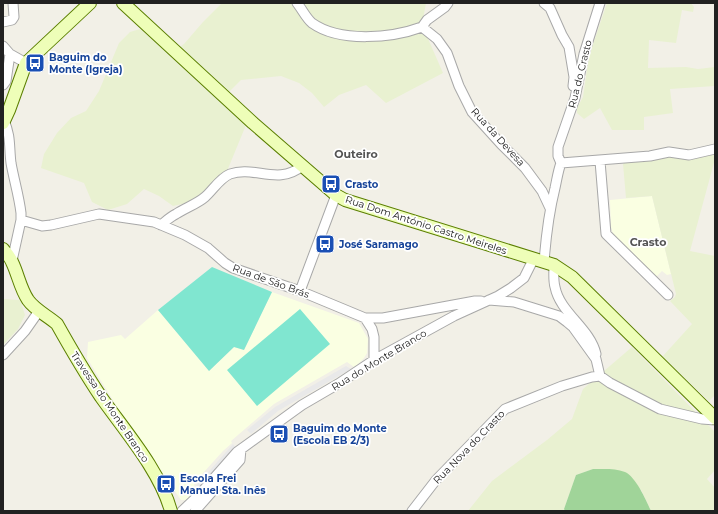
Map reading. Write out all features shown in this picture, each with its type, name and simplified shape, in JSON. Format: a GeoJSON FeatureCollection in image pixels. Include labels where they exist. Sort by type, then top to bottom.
{"type":"FeatureCollection","features":[{"type":"Feature","properties":{"kind":"main road"},"geometry":{"type":"LineString","coordinates":[[4,122],[26,63],[90,3]]}},
{"type":"Feature","properties":{"kind":"main road","name":"Rua Dom António Castro Meireles"},"geometry":{"type":"LineString","coordinates":[[123,3],[253,123],[336,195],[345,200],[544,262],[572,277],[715,419]]}},
{"type":"Feature","properties":{"kind":"main road","name":"Travessa do Monte Branco"},"geometry":{"type":"LineString","coordinates":[[3,249],[12,261],[28,301],[39,311],[49,316],[57,324],[100,396],[152,470],[169,503],[171,511]]}},
{"type":"Feature","properties":{"kind":"street"},"geometry":{"type":"LineString","coordinates":[[3,22],[12,20],[14,17],[13,3]]}},
{"type":"Feature","properties":{"kind":"street"},"geometry":{"type":"LineString","coordinates":[[297,3],[311,22],[322,28],[356,37],[406,33],[422,28],[428,20],[448,3]]}},
{"type":"Feature","properties":{"kind":"street","name":"Rua do Crasto"},"geometry":{"type":"LineString","coordinates":[[600,3],[584,54],[576,98],[558,147],[558,156],[561,163],[557,173],[550,208],[544,262],[563,304],[592,342],[600,376]]}},
{"type":"Feature","properties":{"kind":"street"},"geometry":{"type":"LineString","coordinates":[[548,5],[562,35],[570,47],[574,77],[573,92],[576,98]]}},
{"type":"Feature","properties":{"kind":"street","name":"Rua da Devesa"},"geometry":{"type":"LineString","coordinates":[[422,28],[437,38],[447,53],[459,86],[472,112],[501,144],[526,168],[542,191],[550,208]]}},
{"type":"Feature","properties":{"kind":"street"},"geometry":{"type":"LineString","coordinates":[[3,46],[10,54],[26,63]]}},
{"type":"Feature","properties":{"kind":"street"},"geometry":{"type":"LineString","coordinates":[[3,85],[6,81],[10,54]]}},
{"type":"Feature","properties":{"kind":"street"},"geometry":{"type":"LineString","coordinates":[[4,122],[10,134],[9,147],[11,165],[19,200],[21,220],[12,261]]}},
{"type":"Feature","properties":{"kind":"street"},"geometry":{"type":"LineString","coordinates":[[561,163],[650,156],[669,152],[689,155],[715,149]]}},
{"type":"Feature","properties":{"kind":"street"},"geometry":{"type":"LineString","coordinates":[[600,161],[606,234],[668,295]]}},
{"type":"Feature","properties":{"kind":"street"},"geometry":{"type":"LineString","coordinates":[[161,225],[174,214],[204,198],[229,174],[251,172],[267,175],[279,175],[298,170],[302,166]]}},
{"type":"Feature","properties":{"kind":"street"},"geometry":{"type":"LineString","coordinates":[[300,291],[336,195]]}},
{"type":"Feature","properties":{"kind":"street","name":"Rua de São Brás"},"geometry":{"type":"LineString","coordinates":[[21,220],[42,226],[51,226],[99,214],[154,222],[185,235],[202,245],[233,268],[300,291],[365,318],[383,318],[486,300]]}},
{"type":"Feature","properties":{"kind":"street","name":"Rua do Monte Branco"},"geometry":{"type":"LineString","coordinates":[[182,511],[200,494],[237,452],[302,405],[338,384],[374,360],[454,316],[504,292],[544,262]]}},
{"type":"Feature","properties":{"kind":"street"},"geometry":{"type":"LineString","coordinates":[[486,300],[514,302],[559,316],[573,327],[596,359]]}},
{"type":"Feature","properties":{"kind":"street"},"geometry":{"type":"LineString","coordinates":[[3,355],[25,331],[39,311]]}},
{"type":"Feature","properties":{"kind":"street"},"geometry":{"type":"LineString","coordinates":[[365,318],[372,329],[374,337],[374,360]]}},
{"type":"Feature","properties":{"kind":"street"},"geometry":{"type":"LineString","coordinates":[[600,376],[610,383],[660,409],[702,419],[715,419]]}},
{"type":"Feature","properties":{"kind":"street","name":"Rua Nova do Crasto"},"geometry":{"type":"LineString","coordinates":[[412,511],[436,480],[505,409],[562,386],[600,376]]}},
{"type":"Feature","properties":{"kind":"street"},"geometry":{"type":"LineString","coordinates":[[195,511],[240,460],[241,449]]}},
{"type":"Feature","properties":{"kind":"shaded area"},"geometry":{"type":"Polygon","coordinates":[[[222,3],[426,3],[422,25],[443,73],[386,103],[366,85],[339,95],[324,107],[312,93],[299,83],[281,76],[241,80],[221,100],[246,125],[225,176],[191,202],[173,206],[159,196],[144,189],[127,204],[108,210],[92,202],[84,183],[41,168],[44,154],[57,133],[71,118],[86,111],[99,91],[119,43],[130,32],[140,29],[169,54],[184,44],[222,3]]]}},
{"type":"Feature","properties":{"kind":"shaded area"},"geometry":{"type":"Polygon","coordinates":[[[607,3],[691,3],[694,7],[693,12],[682,10],[676,43],[649,40],[648,68],[686,67],[698,69],[715,67],[715,86],[670,89],[673,113],[644,117],[644,130],[612,130],[600,108],[584,119],[577,113],[577,108],[583,97],[589,56],[607,3]]]}},
{"type":"Feature","properties":{"kind":"shaded area"},"geometry":{"type":"Polygon","coordinates":[[[714,152],[715,159],[690,251],[715,256],[715,395],[709,401],[662,357],[692,324],[670,301],[676,294],[652,196],[626,198],[623,164],[625,162],[669,154],[714,152]]]}},
{"type":"Feature","properties":{"kind":"shaded area"},"geometry":{"type":"Polygon","coordinates":[[[652,196],[671,274],[667,275],[662,271],[655,278],[613,234],[611,227],[610,200],[652,196]]]}},
{"type":"Feature","properties":{"kind":"shaded area"},"geometry":{"type":"Polygon","coordinates":[[[212,267],[272,292],[244,350],[234,347],[209,371],[158,310],[212,267]]]}},
{"type":"Feature","properties":{"kind":"shaded area"},"geometry":{"type":"Polygon","coordinates":[[[272,292],[359,323],[368,339],[367,353],[364,358],[354,367],[347,362],[274,404],[231,441],[232,443],[194,483],[195,491],[186,500],[181,500],[127,423],[87,358],[88,342],[121,335],[125,339],[158,310],[209,371],[234,347],[244,350],[272,292]]]}},
{"type":"Feature","properties":{"kind":"shaded area"},"geometry":{"type":"Polygon","coordinates":[[[3,299],[20,300],[25,315],[18,329],[3,345],[3,299]]]}},
{"type":"Feature","properties":{"kind":"shaded area"},"geometry":{"type":"Polygon","coordinates":[[[300,309],[330,344],[257,406],[227,370],[300,309]]]}},
{"type":"Feature","properties":{"kind":"shaded area"},"geometry":{"type":"Polygon","coordinates":[[[632,347],[715,432],[715,470],[707,479],[715,488],[715,511],[651,511],[641,490],[613,470],[593,469],[576,475],[564,509],[565,511],[468,511],[492,481],[547,440],[572,419],[583,389],[632,347]]]}},
{"type":"Feature","properties":{"kind":"shaded area"},"geometry":{"type":"Polygon","coordinates":[[[346,366],[351,369],[278,411],[251,434],[247,430],[275,407],[346,366]]]}},
{"type":"Feature","properties":{"kind":"shaded area"},"geometry":{"type":"Polygon","coordinates":[[[233,444],[236,448],[197,492],[196,486],[233,444]]]}},
{"type":"Feature","properties":{"kind":"green space"},"geometry":{"type":"Polygon","coordinates":[[[593,469],[609,469],[625,472],[633,479],[640,489],[651,511],[565,511],[564,509],[576,475],[593,469]]]}},
{"type":"Feature","properties":{"kind":"place","name":"Baguim do Monte (Igreja)"},"geometry":{"type":"Point","coordinates":[35,63]}},
{"type":"Feature","properties":{"kind":"place","name":"Crasto"},"geometry":{"type":"Point","coordinates":[331,184]}},
{"type":"Feature","properties":{"kind":"place","name":"José Saramago"},"geometry":{"type":"Point","coordinates":[325,244]}},
{"type":"Feature","properties":{"kind":"place","name":"Baguim do Monte (Escola EB 2/3)"},"geometry":{"type":"Point","coordinates":[279,434]}},
{"type":"Feature","properties":{"kind":"place","name":"Escola Frei Manuel Sta. Inês"},"geometry":{"type":"Point","coordinates":[166,484]}},
{"type":"Feature","properties":{"kind":"district","name":"Outeiro"},"geometry":{"type":"Point","coordinates":[356,154]}},
{"type":"Feature","properties":{"kind":"district","name":"Crasto"},"geometry":{"type":"Point","coordinates":[648,242]}}]}
